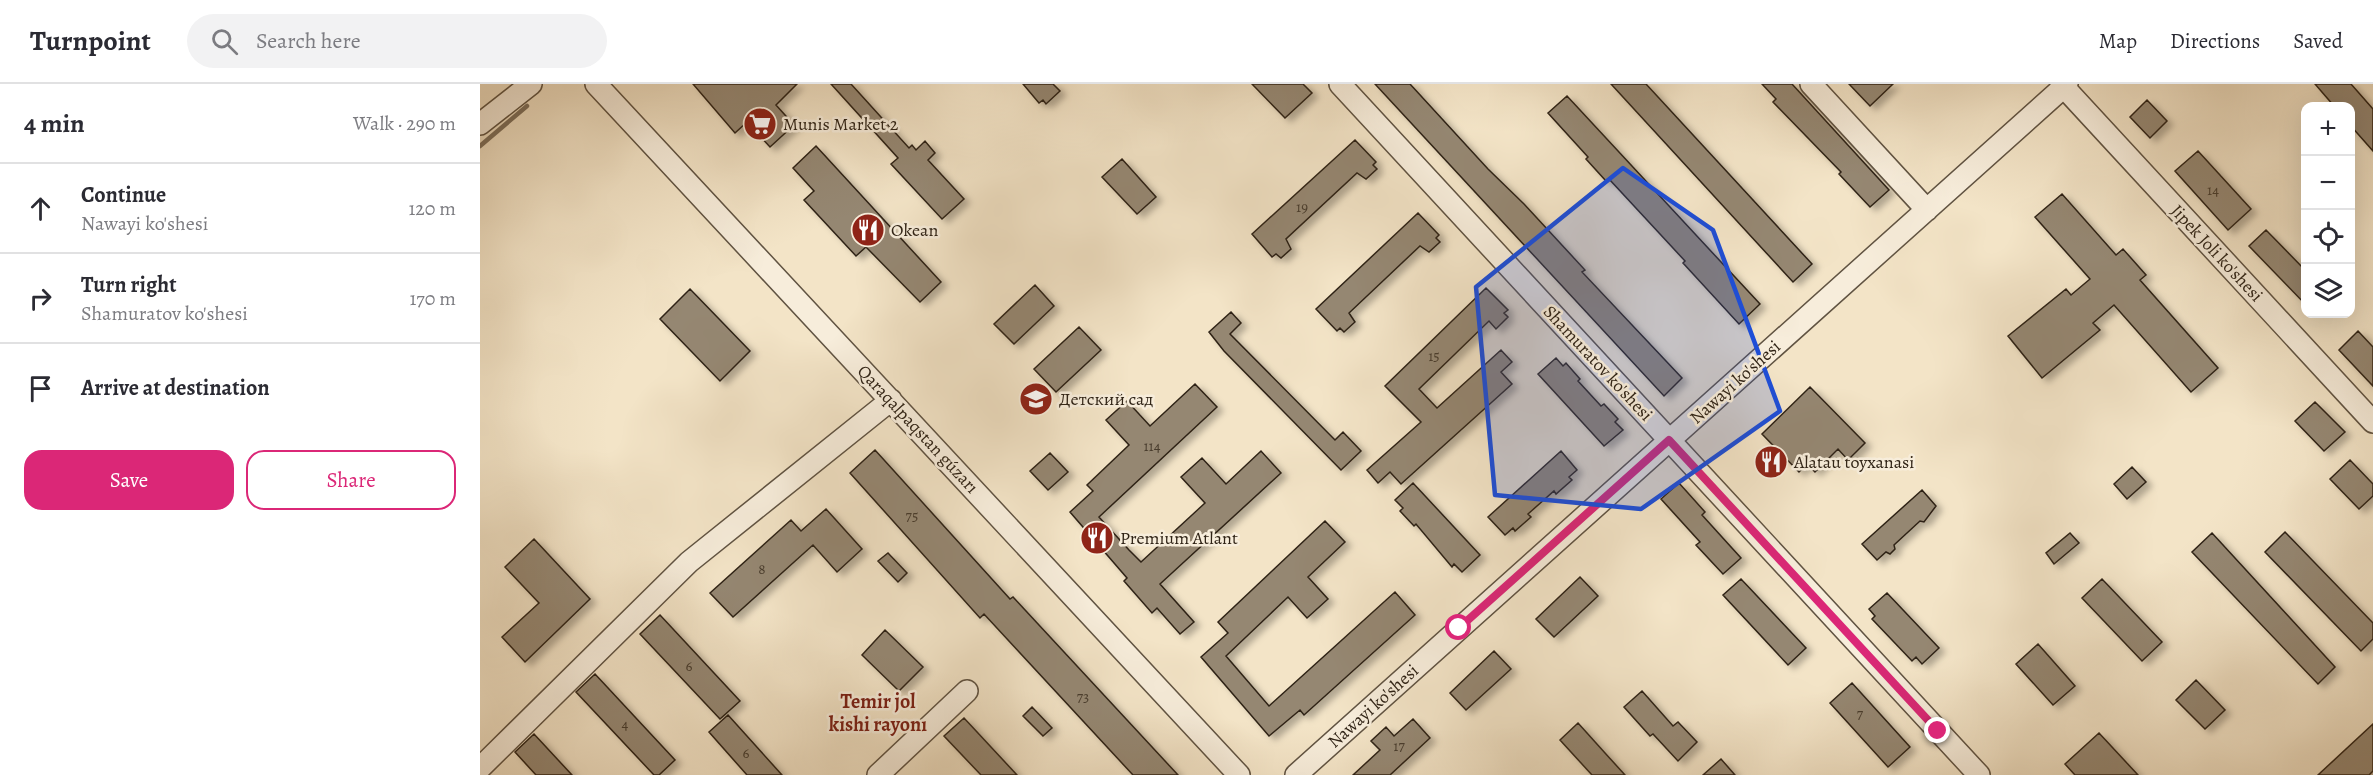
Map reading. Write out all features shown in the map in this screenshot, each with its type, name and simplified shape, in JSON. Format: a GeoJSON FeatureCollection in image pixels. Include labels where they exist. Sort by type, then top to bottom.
{"type":"FeatureCollection","features":[{"type":"Feature","properties":{"kind":"street"},"geometry":{"type":"LineString","coordinates":[[480,124],[531,84]]}},
{"type":"Feature","properties":{"kind":"street","name":"Qaraqalpaqstan gúzarı"},"geometry":{"type":"LineString","coordinates":[[596,84],[1239,775]]}},
{"type":"Feature","properties":{"kind":"street","name":"Shamuratov ko'shesi"},"geometry":{"type":"LineString","coordinates":[[1340,84],[1979,775]]}},
{"type":"Feature","properties":{"kind":"street"},"geometry":{"type":"LineString","coordinates":[[1811,84],[1926,210]]}},
{"type":"Feature","properties":{"kind":"street","name":"Nawayi ko'shesi"},"geometry":{"type":"LineString","coordinates":[[1296,775],[2063,85]]}},
{"type":"Feature","properties":{"kind":"street","name":"Jipek Joli ko'shesi"},"geometry":{"type":"LineString","coordinates":[[2063,85],[2373,422]]}},
{"type":"Feature","properties":{"kind":"street"},"geometry":{"type":"LineString","coordinates":[[480,768],[689,562],[891,400]]}},
{"type":"Feature","properties":{"kind":"street"},"geometry":{"type":"LineString","coordinates":[[878,775],[967,691]]}},
{"type":"Feature","properties":{"kind":"highlighted area"},"geometry":{"type":"Polygon","coordinates":[[[1623,168],[1713,230],[1780,411],[1641,509],[1495,495],[1476,287],[1623,168]]]}},
{"type":"Feature","properties":{"kind":"building"},"geometry":{"type":"Polygon","coordinates":[[[693,84],[797,84],[776,105],[794,125],[770,147],[747,122],[735,133],[693,84]]]}},
{"type":"Feature","properties":{"kind":"building"},"geometry":{"type":"Polygon","coordinates":[[[831,84],[851,84],[909,148],[912,145],[916,150],[925,141],[935,153],[928,160],[964,199],[942,219],[891,164],[898,158],[831,84]]]}},
{"type":"Feature","properties":{"kind":"building"},"geometry":{"type":"Polygon","coordinates":[[[1023,84],[1053,84],[1060,91],[1046,104],[1043,100],[1039,103],[1023,84]]]}},
{"type":"Feature","properties":{"kind":"building"},"geometry":{"type":"Polygon","coordinates":[[[1252,84],[1303,84],[1312,93],[1285,118],[1252,84]]]}},
{"type":"Feature","properties":{"kind":"building"},"geometry":{"type":"Polygon","coordinates":[[[1375,84],[1410,84],[1488,169],[1524,204],[1585,270],[1582,272],[1682,378],[1664,396],[1375,84]]]}},
{"type":"Feature","properties":{"kind":"building"},"geometry":{"type":"Polygon","coordinates":[[[1611,84],[1646,84],[1812,264],[1793,282],[1611,84]]]}},
{"type":"Feature","properties":{"kind":"building"},"geometry":{"type":"Polygon","coordinates":[[[1762,84],[1792,84],[1889,190],[1870,207],[1839,174],[1841,172],[1773,102],[1776,99],[1762,84]]]}},
{"type":"Feature","properties":{"kind":"building"},"geometry":{"type":"Polygon","coordinates":[[[1849,84],[1893,84],[1870,106],[1849,84]]]}},
{"type":"Feature","properties":{"kind":"building"},"geometry":{"type":"Polygon","coordinates":[[[2315,84],[2351,84],[2373,109],[2373,151],[2355,131],[2355,102],[2331,102],[2315,84]]]}},
{"type":"Feature","properties":{"kind":"building"},"geometry":{"type":"Polygon","coordinates":[[[1567,96],[1760,304],[1739,324],[1683,263],[1685,261],[1609,179],[1606,181],[1586,159],[1588,157],[1548,113],[1567,96]]]}},
{"type":"Feature","properties":{"kind":"building"},"geometry":{"type":"Polygon","coordinates":[[[2147,100],[2167,121],[2150,138],[2130,117],[2147,100]]]}},
{"type":"Feature","properties":{"kind":"building"},"geometry":{"type":"Polygon","coordinates":[[[1355,140],[1376,162],[1373,165],[1377,169],[1366,179],[1357,173],[1286,239],[1291,249],[1281,258],[1276,254],[1272,257],[1252,234],[1355,140]]]}},
{"type":"Feature","properties":{"kind":"building"},"geometry":{"type":"Polygon","coordinates":[[[816,146],[941,282],[920,302],[866,247],[856,256],[804,200],[814,191],[793,168],[816,146]]]}},
{"type":"Feature","properties":{"kind":"building"},"geometry":{"type":"Polygon","coordinates":[[[2198,151],[2251,209],[2228,230],[2175,171],[2198,151]]]}},
{"type":"Feature","properties":{"kind":"building"},"geometry":{"type":"Polygon","coordinates":[[[1122,159],[1156,197],[1137,214],[1102,177],[1122,159]]]}},
{"type":"Feature","properties":{"kind":"building"},"geometry":{"type":"Polygon","coordinates":[[[2062,194],[2116,255],[2123,249],[2146,275],[2140,280],[2218,368],[2191,392],[2114,305],[2093,323],[2100,330],[2042,378],[2008,336],[2066,289],[2071,295],[2090,279],[2035,217],[2062,194]]]}},
{"type":"Feature","properties":{"kind":"building"},"geometry":{"type":"Polygon","coordinates":[[[1418,213],[1439,235],[1436,238],[1440,242],[1429,252],[1420,246],[1349,313],[1355,322],[1344,332],[1340,328],[1337,331],[1316,309],[1418,213]]]}},
{"type":"Feature","properties":{"kind":"building"},"geometry":{"type":"Polygon","coordinates":[[[2266,230],[2301,266],[2301,300],[2249,246],[2266,230]]]}},
{"type":"Feature","properties":{"kind":"building"},"geometry":{"type":"Polygon","coordinates":[[[1035,285],[1054,306],[1014,344],[994,324],[1035,285]]]}},
{"type":"Feature","properties":{"kind":"building"},"geometry":{"type":"Polygon","coordinates":[[[1486,288],[1508,310],[1504,313],[1508,317],[1496,329],[1489,321],[1419,389],[1437,408],[1501,350],[1512,362],[1501,372],[1512,384],[1401,484],[1390,472],[1378,483],[1367,470],[1421,422],[1385,386],[1486,288]]]}},
{"type":"Feature","properties":{"kind":"building"},"geometry":{"type":"Polygon","coordinates":[[[690,289],[750,351],[720,381],[660,319],[690,289]]]}},
{"type":"Feature","properties":{"kind":"building"},"geometry":{"type":"Polygon","coordinates":[[[1231,312],[1241,323],[1230,334],[1335,440],[1343,432],[1361,451],[1341,470],[1224,351],[1209,332],[1231,312]]]}},
{"type":"Feature","properties":{"kind":"building"},"geometry":{"type":"Polygon","coordinates":[[[1079,327],[1101,350],[1056,392],[1034,369],[1079,327]]]}},
{"type":"Feature","properties":{"kind":"building"},"geometry":{"type":"Polygon","coordinates":[[[2358,331],[2373,347],[2373,386],[2339,350],[2358,331]]]}},
{"type":"Feature","properties":{"kind":"building"},"geometry":{"type":"Polygon","coordinates":[[[1556,358],[1563,366],[1566,363],[1580,379],[1578,381],[1601,406],[1604,404],[1618,419],[1615,422],[1623,430],[1604,446],[1538,374],[1556,358]]]}},
{"type":"Feature","properties":{"kind":"building"},"geometry":{"type":"Polygon","coordinates":[[[1195,384],[1217,407],[1099,517],[1129,550],[1141,562],[1205,503],[1181,477],[1202,458],[1226,484],[1261,451],[1281,473],[1160,584],[1194,622],[1180,634],[1157,608],[1152,613],[1124,581],[1127,578],[1070,512],[1093,491],[1087,485],[1129,445],[1106,420],[1127,401],[1150,426],[1195,384]]]}},
{"type":"Feature","properties":{"kind":"building"},"geometry":{"type":"Polygon","coordinates":[[[1810,387],[1865,443],[1848,460],[1838,449],[1815,472],[1807,464],[1799,472],[1762,434],[1810,387]]]}},
{"type":"Feature","properties":{"kind":"building"},"geometry":{"type":"Polygon","coordinates":[[[2315,402],[2345,432],[2324,451],[2295,421],[2315,402]]]}},
{"type":"Feature","properties":{"kind":"building"},"geometry":{"type":"Polygon","coordinates":[[[875,450],[1010,599],[1013,597],[1178,775],[1133,775],[984,614],[980,618],[850,473],[875,450]]]}},
{"type":"Feature","properties":{"kind":"building"},"geometry":{"type":"Polygon","coordinates":[[[1561,451],[1577,470],[1569,477],[1572,480],[1556,494],[1554,491],[1528,514],[1531,517],[1515,531],[1513,528],[1505,535],[1488,517],[1561,451]]]}},
{"type":"Feature","properties":{"kind":"building"},"geometry":{"type":"Polygon","coordinates":[[[1050,453],[1068,472],[1048,490],[1030,471],[1050,453]]]}},
{"type":"Feature","properties":{"kind":"building"},"geometry":{"type":"Polygon","coordinates":[[[2350,460],[2373,484],[2373,496],[2359,509],[2330,479],[2350,460]]]}},
{"type":"Feature","properties":{"kind":"building"},"geometry":{"type":"Polygon","coordinates":[[[2132,467],[2146,482],[2127,499],[2114,484],[2132,467]]]}},
{"type":"Feature","properties":{"kind":"building"},"geometry":{"type":"Polygon","coordinates":[[[1413,483],[1480,555],[1462,572],[1454,564],[1452,567],[1416,524],[1414,526],[1400,511],[1403,508],[1395,500],[1413,483]]]}},
{"type":"Feature","properties":{"kind":"building"},"geometry":{"type":"Polygon","coordinates":[[[1679,483],[1705,512],[1702,515],[1741,558],[1723,574],[1696,545],[1700,542],[1661,499],[1679,483]]]}},
{"type":"Feature","properties":{"kind":"building"},"geometry":{"type":"Polygon","coordinates":[[[1922,490],[1936,506],[1924,522],[1920,521],[1894,545],[1895,549],[1890,554],[1886,552],[1877,560],[1862,544],[1922,490]]]}},
{"type":"Feature","properties":{"kind":"building"},"geometry":{"type":"Polygon","coordinates":[[[826,509],[862,549],[837,572],[813,545],[733,617],[710,593],[791,520],[801,531],[826,509]]]}},
{"type":"Feature","properties":{"kind":"building"},"geometry":{"type":"Polygon","coordinates":[[[1325,521],[1345,542],[1308,577],[1328,599],[1307,618],[1288,597],[1226,656],[1269,706],[1395,592],[1415,615],[1304,715],[1300,710],[1269,736],[1201,657],[1228,633],[1218,622],[1325,521]]]}},
{"type":"Feature","properties":{"kind":"building"},"geometry":{"type":"Polygon","coordinates":[[[2285,532],[2373,623],[2373,639],[2361,651],[2265,552],[2285,532]]]}},
{"type":"Feature","properties":{"kind":"building"},"geometry":{"type":"Polygon","coordinates":[[[2070,533],[2079,543],[2054,564],[2046,553],[2070,533]]]}},
{"type":"Feature","properties":{"kind":"building"},"geometry":{"type":"Polygon","coordinates":[[[2212,533],[2335,667],[2318,684],[2192,552],[2212,533]]]}},
{"type":"Feature","properties":{"kind":"building"},"geometry":{"type":"Polygon","coordinates":[[[534,539],[590,599],[525,662],[502,637],[539,603],[505,567],[534,539]]]}},
{"type":"Feature","properties":{"kind":"building"},"geometry":{"type":"Polygon","coordinates":[[[888,553],[907,573],[898,582],[878,561],[888,553]]]}},
{"type":"Feature","properties":{"kind":"building"},"geometry":{"type":"Polygon","coordinates":[[[1580,577],[1598,596],[1554,637],[1536,619],[1580,577]]]}},
{"type":"Feature","properties":{"kind":"building"},"geometry":{"type":"Polygon","coordinates":[[[1741,579],[1806,648],[1788,665],[1723,595],[1741,579]]]}},
{"type":"Feature","properties":{"kind":"building"},"geometry":{"type":"Polygon","coordinates":[[[2102,579],[2162,642],[2142,661],[2082,598],[2102,579]]]}},
{"type":"Feature","properties":{"kind":"building"},"geometry":{"type":"Polygon","coordinates":[[[1887,593],[1939,648],[1922,664],[1916,657],[1912,661],[1872,619],[1875,616],[1869,609],[1887,593]]]}},
{"type":"Feature","properties":{"kind":"building"},"geometry":{"type":"Polygon","coordinates":[[[660,615],[740,701],[720,719],[640,634],[660,615]]]}},
{"type":"Feature","properties":{"kind":"building"},"geometry":{"type":"Polygon","coordinates":[[[885,630],[923,667],[899,691],[862,655],[885,630]]]}},
{"type":"Feature","properties":{"kind":"building"},"geometry":{"type":"Polygon","coordinates":[[[2038,644],[2075,686],[2053,705],[2016,664],[2038,644]]]}},
{"type":"Feature","properties":{"kind":"building"},"geometry":{"type":"Polygon","coordinates":[[[1494,651],[1511,669],[1466,710],[1450,693],[1494,651]]]}},
{"type":"Feature","properties":{"kind":"building"},"geometry":{"type":"Polygon","coordinates":[[[595,674],[675,760],[659,775],[654,775],[576,692],[595,674]]]}},
{"type":"Feature","properties":{"kind":"building"},"geometry":{"type":"Polygon","coordinates":[[[2196,680],[2225,710],[2205,729],[2176,700],[2196,680]]]}},
{"type":"Feature","properties":{"kind":"building"},"geometry":{"type":"Polygon","coordinates":[[[1852,683],[1910,747],[1888,767],[1830,703],[1852,683]]]}},
{"type":"Feature","properties":{"kind":"building"},"geometry":{"type":"Polygon","coordinates":[[[1642,691],[1673,726],[1678,722],[1697,742],[1678,761],[1653,734],[1650,736],[1624,707],[1642,691]]]}},
{"type":"Feature","properties":{"kind":"building"},"geometry":{"type":"Polygon","coordinates":[[[1032,707],[1052,728],[1043,736],[1023,716],[1032,707]]]}},
{"type":"Feature","properties":{"kind":"building"},"geometry":{"type":"Polygon","coordinates":[[[728,715],[782,775],[747,775],[709,732],[728,715]]]}},
{"type":"Feature","properties":{"kind":"building"},"geometry":{"type":"Polygon","coordinates":[[[964,718],[1017,775],[981,775],[944,736],[964,718]]]}},
{"type":"Feature","properties":{"kind":"building"},"geometry":{"type":"Polygon","coordinates":[[[1413,719],[1430,738],[1390,775],[1353,775],[1380,750],[1371,741],[1386,727],[1394,736],[1413,719]]]}},
{"type":"Feature","properties":{"kind":"building"},"geometry":{"type":"Polygon","coordinates":[[[1578,723],[1625,775],[1592,775],[1560,740],[1578,723]]]}},
{"type":"Feature","properties":{"kind":"building"},"geometry":{"type":"Polygon","coordinates":[[[2373,724],[2373,771],[2369,775],[2318,775],[2373,724]]]}},
{"type":"Feature","properties":{"kind":"building"},"geometry":{"type":"Polygon","coordinates":[[[2099,733],[2138,775],[2075,775],[2065,764],[2099,733]]]}},
{"type":"Feature","properties":{"kind":"building"},"geometry":{"type":"Polygon","coordinates":[[[534,734],[572,775],[536,775],[515,752],[534,734]]]}},
{"type":"Feature","properties":{"kind":"building"},"geometry":{"type":"Polygon","coordinates":[[[1721,759],[1735,775],[1703,775],[1721,759]]]}},
{"type":"Feature","properties":{"kind":"waterway"},"geometry":{"type":"LineString","coordinates":[[480,146],[527,106]]}},
{"type":"Feature","properties":{"kind":"place","name":"Munis Market 2"},"geometry":{"type":"Point","coordinates":[760,124]}},
{"type":"Feature","properties":{"kind":"place","name":"Okean"},"geometry":{"type":"Point","coordinates":[868,230]}},
{"type":"Feature","properties":{"kind":"place","name":"Детский сад"},"geometry":{"type":"Point","coordinates":[1036,399]}},
{"type":"Feature","properties":{"kind":"place","name":"Alatau toyxanasi"},"geometry":{"type":"Point","coordinates":[1771,462]}},
{"type":"Feature","properties":{"kind":"place","name":"Premium Atlant"},"geometry":{"type":"Point","coordinates":[1097,538]}},
{"type":"Feature","properties":{"kind":"district","name":"Temir jol kishi rayonı"},"geometry":{"type":"Point","coordinates":[878,712]}},
{"type":"Feature","properties":{"kind":"route"},"geometry":{"type":"LineString","coordinates":[[1459,628],[1669,440],[1938,731]]}}]}
